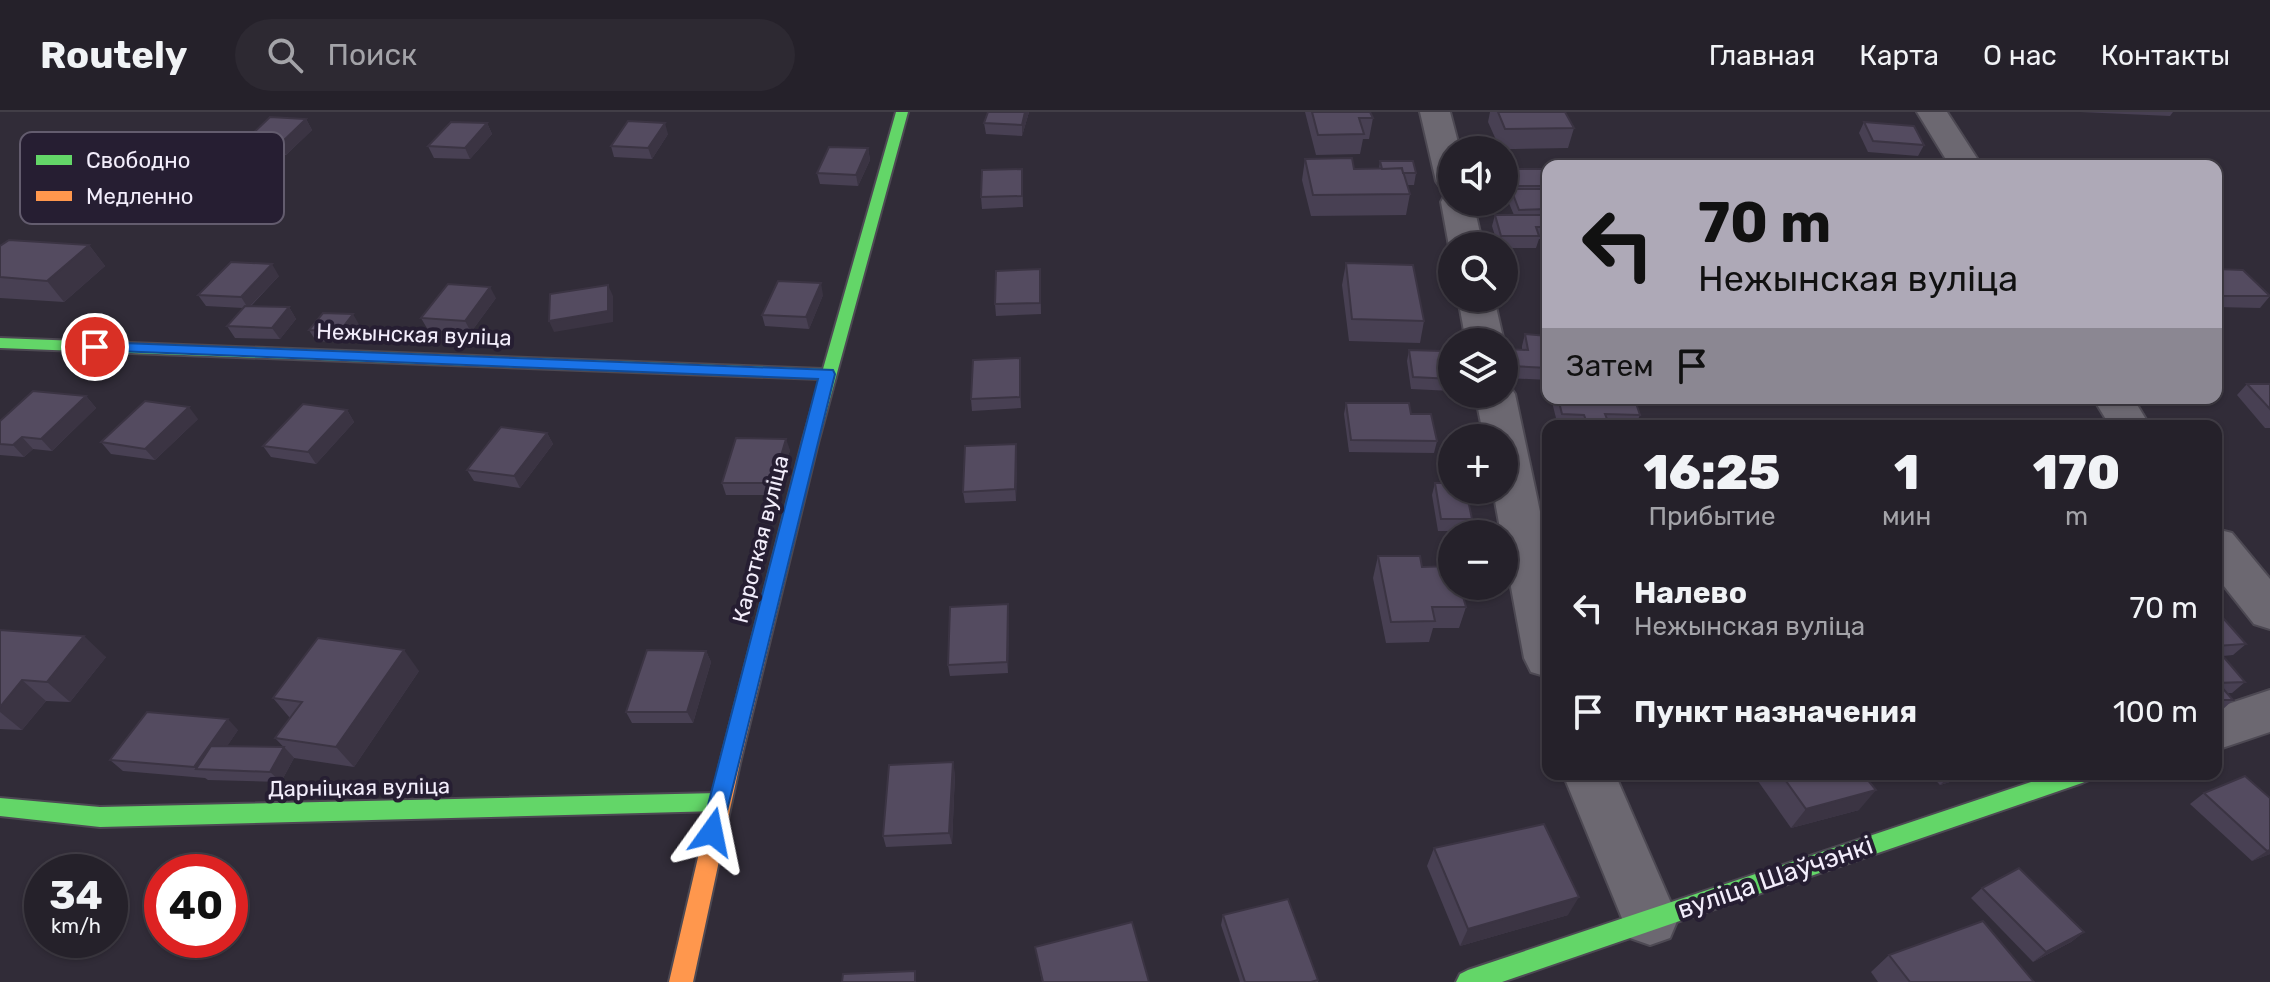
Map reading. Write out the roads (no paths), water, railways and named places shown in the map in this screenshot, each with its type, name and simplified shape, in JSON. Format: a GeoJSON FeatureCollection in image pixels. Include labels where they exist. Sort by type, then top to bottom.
{"type":"FeatureCollection","features":[{"type":"Feature","properties":{"kind":"street","name":"Кароткая вуліца"},"geometry":{"type":"LineString","coordinates":[[681,982],[719,802],[827,374],[902,112]]}},
{"type":"Feature","properties":{"kind":"street"},"geometry":{"type":"LineString","coordinates":[[1435,112],[1441,136]]}},
{"type":"Feature","properties":{"kind":"street"},"geometry":{"type":"LineString","coordinates":[[1932,112],[1962,160]]}},
{"type":"Feature","properties":{"kind":"street","name":"Нежынская вуліца"},"geometry":{"type":"LineString","coordinates":[[0,343],[827,374]]}},
{"type":"Feature","properties":{"kind":"street"},"geometry":{"type":"LineString","coordinates":[[1517,504],[1542,628]]}},
{"type":"Feature","properties":{"kind":"street"},"geometry":{"type":"LineString","coordinates":[[2222,552],[2270,611]]}},
{"type":"Feature","properties":{"kind":"street"},"geometry":{"type":"LineString","coordinates":[[2222,727],[2270,711]]}},
{"type":"Feature","properties":{"kind":"street"},"geometry":{"type":"LineString","coordinates":[[1592,780],[1650,919]]}},
{"type":"Feature","properties":{"kind":"street","name":"вуліца Шаўчэнкі"},"geometry":{"type":"LineString","coordinates":[[1468,982],[2064,780]]}},
{"type":"Feature","properties":{"kind":"street","name":"Дарніцкая вуліца"},"geometry":{"type":"LineString","coordinates":[[0,807],[100,817],[719,802]]}}]}
